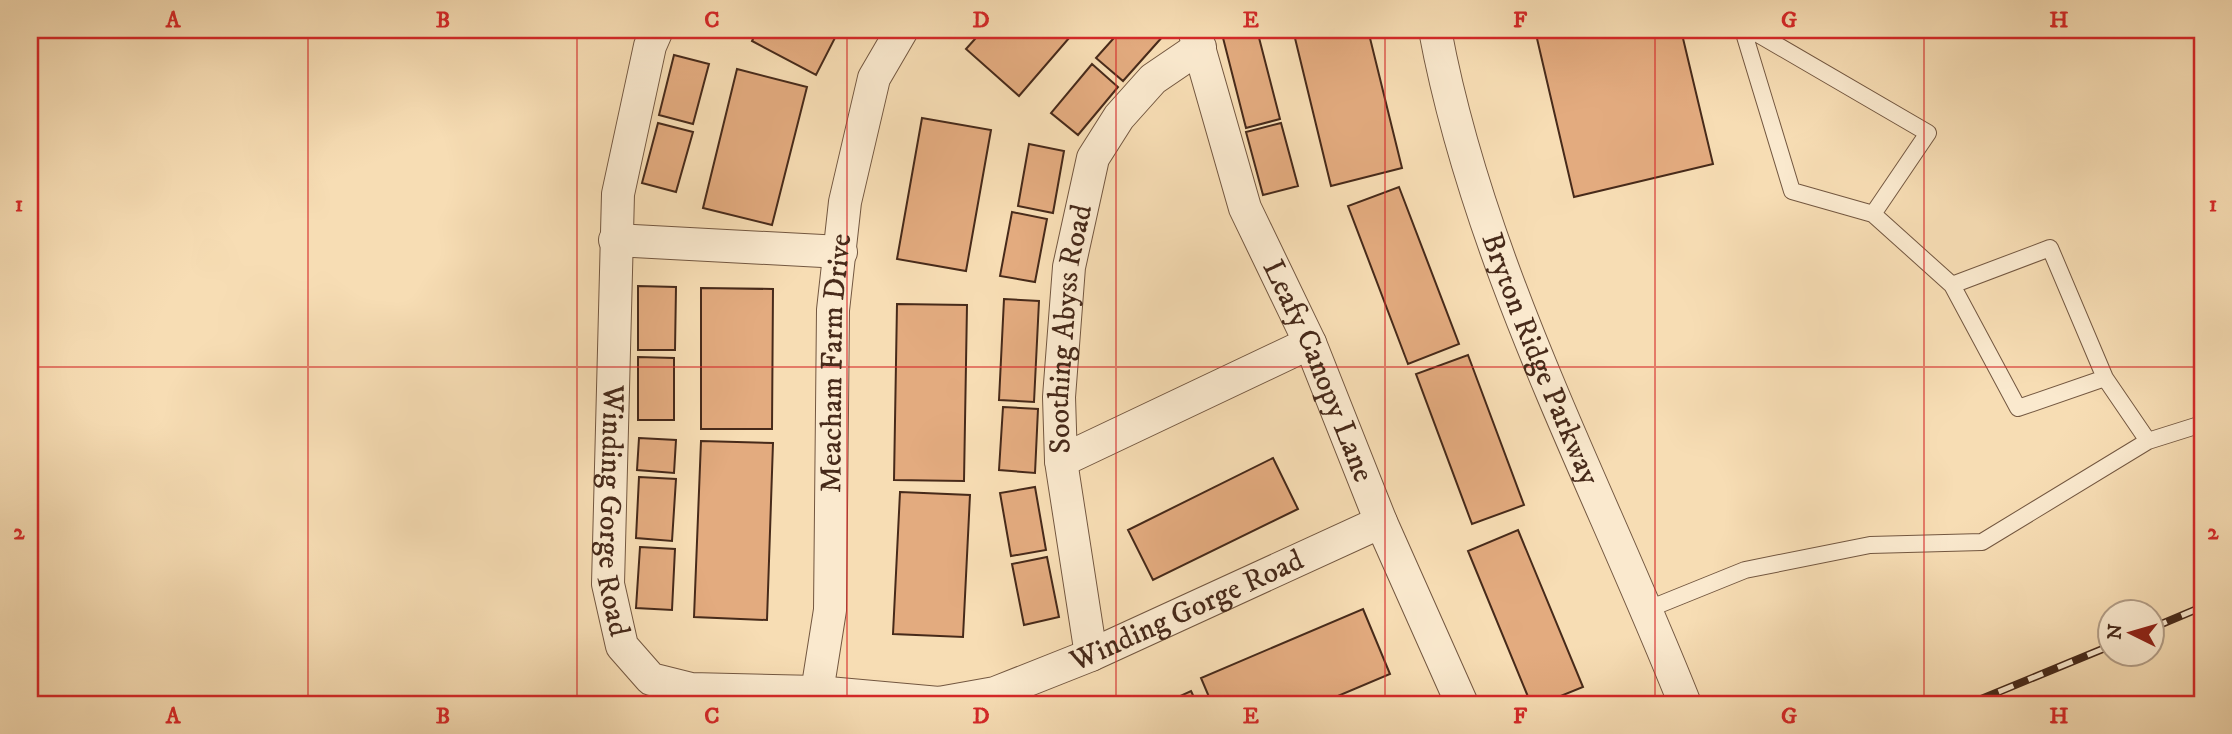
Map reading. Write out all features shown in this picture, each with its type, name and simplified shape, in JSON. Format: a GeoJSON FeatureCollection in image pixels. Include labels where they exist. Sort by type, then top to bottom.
{"type":"FeatureCollection","features":[{"type":"Feature","properties":{"kind":"street","name":"Winding Gorge Road"},"geometry":{"type":"LineString","coordinates":[[657,30],[650,46],[618,194],[608,584],[622,646],[651,679],[691,689],[815,698],[939,703],[995,693],[1091,655],[1381,522]]}},
{"type":"Feature","properties":{"kind":"street","name":"Meacham Farm Drive"},"geometry":{"type":"LineString","coordinates":[[815,698],[830,610],[833,310],[845,202],[874,78],[902,30]]}},
{"type":"Feature","properties":{"kind":"street","name":"Bryton Ridge Parkway"},"geometry":{"type":"LineString","coordinates":[[1435,30],[1449,106],[1512,296],[1680,692]]}},
{"type":"Feature","properties":{"kind":"street","name":"Leafy Canopy Lane"},"geometry":{"type":"LineString","coordinates":[[1197,38],[1245,208],[1310,343],[1381,522],[1462,704]]}},
{"type":"Feature","properties":{"kind":"street","name":"Soothing Abyss Road"},"geometry":{"type":"LineString","coordinates":[[1091,655],[1061,461],[1059,397],[1069,267],[1093,158],[1119,117],[1153,79],[1197,38]]}},
{"type":"Feature","properties":{"kind":"street"},"geometry":{"type":"LineString","coordinates":[[615,240],[841,252]]}},
{"type":"Feature","properties":{"kind":"street"},"geometry":{"type":"LineString","coordinates":[[1061,461],[1310,343]]}},
{"type":"Feature","properties":{"kind":"lane"},"geometry":{"type":"LineString","coordinates":[[1743,30],[1792,191],[1873,214],[1952,285],[2018,408],[2105,378]]}},
{"type":"Feature","properties":{"kind":"lane"},"geometry":{"type":"LineString","coordinates":[[1751,30],[1928,133],[1873,214]]}},
{"type":"Feature","properties":{"kind":"lane"},"geometry":{"type":"LineString","coordinates":[[1952,285],[2050,248],[2105,378],[2148,441]]}},
{"type":"Feature","properties":{"kind":"lane"},"geometry":{"type":"LineString","coordinates":[[1646,610],[1745,570],[1870,545],[1982,542],[2148,441],[2202,424]]}},
{"type":"Feature","properties":{"kind":"building"},"geometry":{"type":"Polygon","coordinates":[[[757,30],[839,30],[816,75],[752,41],[757,30]]]}},
{"type":"Feature","properties":{"kind":"building"},"geometry":{"type":"Polygon","coordinates":[[[983,30],[1076,30],[1019,96],[966,49],[983,30]]]}},
{"type":"Feature","properties":{"kind":"building"},"geometry":{"type":"Polygon","coordinates":[[[1121,30],[1158,30],[1164,35],[1123,81],[1096,58],[1121,30]]]}},
{"type":"Feature","properties":{"kind":"building"},"geometry":{"type":"Polygon","coordinates":[[[1221,30],[1257,30],[1280,119],[1246,128],[1221,30]]]}},
{"type":"Feature","properties":{"kind":"building"},"geometry":{"type":"Polygon","coordinates":[[[1293,30],[1368,30],[1402,168],[1331,186],[1293,30]]]}},
{"type":"Feature","properties":{"kind":"building"},"geometry":{"type":"Polygon","coordinates":[[[1535,30],[1681,30],[1713,164],[1574,197],[1535,30]]]}},
{"type":"Feature","properties":{"kind":"building"},"geometry":{"type":"Polygon","coordinates":[[[674,55],[709,64],[693,124],[659,115],[674,55]]]}},
{"type":"Feature","properties":{"kind":"building"},"geometry":{"type":"Polygon","coordinates":[[[1092,64],[1118,87],[1078,135],[1051,113],[1092,64]]]}},
{"type":"Feature","properties":{"kind":"building"},"geometry":{"type":"Polygon","coordinates":[[[737,69],[807,87],[772,225],[703,208],[737,69]]]}},
{"type":"Feature","properties":{"kind":"building"},"geometry":{"type":"Polygon","coordinates":[[[922,118],[991,130],[966,271],[897,259],[922,118]]]}},
{"type":"Feature","properties":{"kind":"building"},"geometry":{"type":"Polygon","coordinates":[[[658,123],[693,132],[676,192],[642,183],[658,123]]]}},
{"type":"Feature","properties":{"kind":"building"},"geometry":{"type":"Polygon","coordinates":[[[1281,123],[1298,186],[1263,195],[1246,132],[1281,123]]]}},
{"type":"Feature","properties":{"kind":"building"},"geometry":{"type":"Polygon","coordinates":[[[1029,144],[1064,151],[1053,213],[1018,206],[1029,144]]]}},
{"type":"Feature","properties":{"kind":"building"},"geometry":{"type":"Polygon","coordinates":[[[1399,187],[1459,344],[1408,364],[1348,206],[1399,187]]]}},
{"type":"Feature","properties":{"kind":"building"},"geometry":{"type":"Polygon","coordinates":[[[1012,212],[1047,219],[1035,282],[1000,276],[1012,212]]]}},
{"type":"Feature","properties":{"kind":"building"},"geometry":{"type":"Polygon","coordinates":[[[638,286],[676,287],[675,350],[638,350],[638,286]]]}},
{"type":"Feature","properties":{"kind":"building"},"geometry":{"type":"Polygon","coordinates":[[[701,288],[773,289],[772,429],[701,429],[701,288]]]}},
{"type":"Feature","properties":{"kind":"building"},"geometry":{"type":"Polygon","coordinates":[[[1004,299],[1039,301],[1034,402],[999,400],[1004,299]]]}},
{"type":"Feature","properties":{"kind":"building"},"geometry":{"type":"Polygon","coordinates":[[[897,304],[967,305],[964,481],[894,480],[897,304]]]}},
{"type":"Feature","properties":{"kind":"building"},"geometry":{"type":"Polygon","coordinates":[[[1468,355],[1524,505],[1472,524],[1416,374],[1468,355]]]}},
{"type":"Feature","properties":{"kind":"building"},"geometry":{"type":"Polygon","coordinates":[[[638,357],[674,358],[674,420],[638,420],[638,357]]]}},
{"type":"Feature","properties":{"kind":"building"},"geometry":{"type":"Polygon","coordinates":[[[1003,407],[1038,409],[1035,473],[999,470],[1003,407]]]}},
{"type":"Feature","properties":{"kind":"building"},"geometry":{"type":"Polygon","coordinates":[[[639,438],[676,440],[674,473],[637,470],[639,438]]]}},
{"type":"Feature","properties":{"kind":"building"},"geometry":{"type":"Polygon","coordinates":[[[701,441],[773,443],[767,620],[694,617],[701,441]]]}},
{"type":"Feature","properties":{"kind":"building"},"geometry":{"type":"Polygon","coordinates":[[[1273,458],[1298,509],[1153,580],[1128,530],[1273,458]]]}},
{"type":"Feature","properties":{"kind":"building"},"geometry":{"type":"Polygon","coordinates":[[[639,477],[676,479],[672,541],[636,538],[639,477]]]}},
{"type":"Feature","properties":{"kind":"building"},"geometry":{"type":"Polygon","coordinates":[[[1035,487],[1046,550],[1011,556],[1000,493],[1035,487]]]}},
{"type":"Feature","properties":{"kind":"building"},"geometry":{"type":"Polygon","coordinates":[[[900,492],[970,495],[963,637],[893,634],[900,492]]]}},
{"type":"Feature","properties":{"kind":"building"},"geometry":{"type":"Polygon","coordinates":[[[1518,530],[1583,687],[1541,704],[1531,704],[1468,551],[1518,530]]]}},
{"type":"Feature","properties":{"kind":"building"},"geometry":{"type":"Polygon","coordinates":[[[640,547],[675,549],[672,610],[636,608],[640,547]]]}},
{"type":"Feature","properties":{"kind":"building"},"geometry":{"type":"Polygon","coordinates":[[[1047,557],[1059,617],[1024,625],[1012,564],[1047,557]]]}},
{"type":"Feature","properties":{"kind":"building"},"geometry":{"type":"Polygon","coordinates":[[[1363,609],[1390,674],[1319,704],[1212,704],[1201,678],[1363,609]]]}},
{"type":"Feature","properties":{"kind":"building"},"geometry":{"type":"Polygon","coordinates":[[[1191,691],[1197,704],[1163,704],[1191,691]]]}},
{"type":"Feature","properties":{"kind":"railway"},"geometry":{"type":"LineString","coordinates":[[2166,622],[2202,607]]}},
{"type":"Feature","properties":{"kind":"railway"},"geometry":{"type":"LineString","coordinates":[[1969,704],[2096,652]]}}]}
